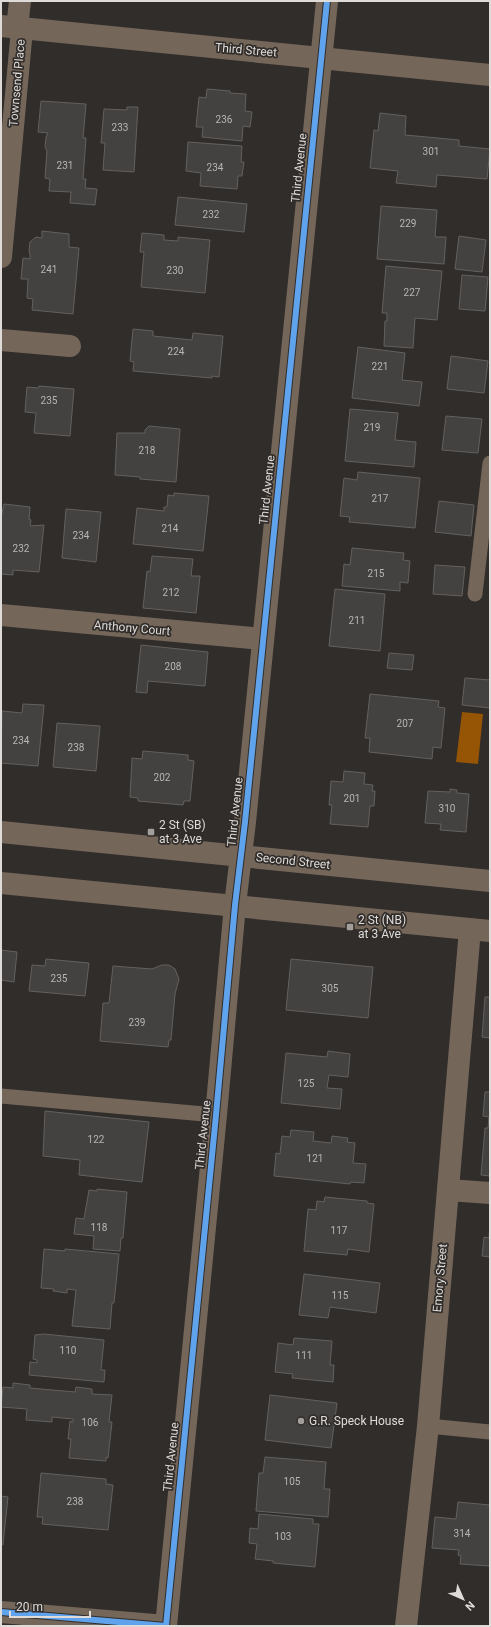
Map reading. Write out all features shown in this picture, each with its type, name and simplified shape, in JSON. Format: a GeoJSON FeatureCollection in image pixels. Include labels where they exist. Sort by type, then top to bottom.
{"type":"FeatureCollection","features":[{"type":"Feature","properties":{"kind":"street","name":"Townsend Place"},"geometry":{"type":"LineString","coordinates":[[1,257],[13,28],[20,1]]}},
{"type":"Feature","properties":{"kind":"street","name":"Third Avenue"},"geometry":{"type":"LineString","coordinates":[[166,1626],[235,905],[327,1]]}},
{"type":"Feature","properties":{"kind":"street","name":"Third Street"},"geometry":{"type":"LineString","coordinates":[[13,28],[321,57],[490,75]]}},
{"type":"Feature","properties":{"kind":"street"},"geometry":{"type":"LineString","coordinates":[[1,340],[70,346]]}},
{"type":"Feature","properties":{"kind":"street","name":"Anthony Court"},"geometry":{"type":"LineString","coordinates":[[1,615],[263,639]]}},
{"type":"Feature","properties":{"kind":"street","name":"Second Street"},"geometry":{"type":"LineString","coordinates":[[1,832],[490,882]]}},
{"type":"Feature","properties":{"kind":"street"},"geometry":{"type":"LineString","coordinates":[[1,883],[480,930]]}},
{"type":"Feature","properties":{"kind":"street","name":"Emory Street"},"geometry":{"type":"LineString","coordinates":[[406,1626],[428,1426],[448,1190],[480,930]]}},
{"type":"Feature","properties":{"kind":"street"},"geometry":{"type":"LineString","coordinates":[[448,1190],[490,1193]]}},
{"type":"Feature","properties":{"kind":"street"},"geometry":{"type":"LineString","coordinates":[[1,1612],[166,1626]]}},
{"type":"Feature","properties":{"kind":"lane"},"geometry":{"type":"LineString","coordinates":[[474,594],[490,463]]}},
{"type":"Feature","properties":{"kind":"lane"},"geometry":{"type":"LineString","coordinates":[[1,1096],[216,1115]]}},
{"type":"Feature","properties":{"kind":"lane"},"geometry":{"type":"LineString","coordinates":[[428,1426],[490,1432]]}},
{"type":"Feature","properties":{"kind":"shaded area"},"geometry":{"type":"Polygon","coordinates":[[[462,712],[483,714],[478,764],[456,762],[462,712]]]}},
{"type":"Feature","properties":{"kind":"building"},"geometry":{"type":"Polygon","coordinates":[[[207,89],[246,94],[245,111],[252,112],[250,127],[243,126],[242,141],[202,137],[203,127],[196,127],[199,97],[206,98],[207,89]]]}},
{"type":"Feature","properties":{"kind":"building"},"geometry":{"type":"Polygon","coordinates":[[[41,101],[86,104],[83,138],[86,138],[83,179],[86,179],[85,188],[97,189],[95,205],[70,203],[71,192],[49,191],[50,179],[45,178],[47,151],[45,147],[48,133],[38,132],[41,101]]]}},
{"type":"Feature","properties":{"kind":"building"},"geometry":{"type":"Polygon","coordinates":[[[127,107],[138,107],[134,172],[103,170],[105,143],[101,143],[104,109],[127,110],[127,107]]]}},
{"type":"Feature","properties":{"kind":"building"},"geometry":{"type":"Polygon","coordinates":[[[380,113],[406,116],[405,135],[459,140],[459,146],[490,149],[487,179],[437,175],[436,187],[396,183],[398,171],[370,168],[374,130],[378,131],[380,113]]]}},
{"type":"Feature","properties":{"kind":"building"},"geometry":{"type":"Polygon","coordinates":[[[188,142],[242,146],[241,162],[244,162],[242,176],[238,176],[237,189],[200,186],[201,173],[186,171],[188,142]]]}},
{"type":"Feature","properties":{"kind":"building"},"geometry":{"type":"Polygon","coordinates":[[[178,197],[247,204],[244,232],[175,225],[178,197]]]}},
{"type":"Feature","properties":{"kind":"building"},"geometry":{"type":"Polygon","coordinates":[[[381,206],[437,210],[435,237],[446,237],[444,264],[377,259],[381,206]]]}},
{"type":"Feature","properties":{"kind":"building"},"geometry":{"type":"Polygon","coordinates":[[[42,231],[69,234],[69,247],[79,248],[73,314],[32,310],[33,299],[27,298],[28,279],[21,279],[23,258],[30,259],[30,242],[36,237],[42,238],[42,231]]]}},
{"type":"Feature","properties":{"kind":"building"},"geometry":{"type":"Polygon","coordinates":[[[142,233],[164,235],[164,240],[178,241],[178,237],[210,240],[205,293],[141,287],[144,252],[140,252],[142,233]]]}},
{"type":"Feature","properties":{"kind":"building"},"geometry":{"type":"Polygon","coordinates":[[[459,236],[486,240],[482,272],[455,269],[459,236]]]}},
{"type":"Feature","properties":{"kind":"building"},"geometry":{"type":"Polygon","coordinates":[[[386,266],[442,271],[437,320],[415,318],[413,348],[384,346],[385,321],[387,321],[387,313],[382,313],[386,266]]]}},
{"type":"Feature","properties":{"kind":"building"},"geometry":{"type":"Polygon","coordinates":[[[462,275],[488,277],[485,311],[459,309],[462,275]]]}},
{"type":"Feature","properties":{"kind":"building"},"geometry":{"type":"Polygon","coordinates":[[[133,329],[153,331],[153,336],[192,340],[193,333],[223,336],[219,377],[212,376],[212,378],[133,371],[134,362],[130,361],[133,329]]]}},
{"type":"Feature","properties":{"kind":"building"},"geometry":{"type":"Polygon","coordinates":[[[358,347],[405,353],[402,380],[422,382],[419,406],[352,398],[358,347]]]}},
{"type":"Feature","properties":{"kind":"building"},"geometry":{"type":"Polygon","coordinates":[[[451,356],[488,361],[484,393],[447,389],[451,356]]]}},
{"type":"Feature","properties":{"kind":"building"},"geometry":{"type":"Polygon","coordinates":[[[39,386],[74,389],[70,436],[34,433],[36,413],[25,412],[27,387],[38,388],[39,386]]]}},
{"type":"Feature","properties":{"kind":"building"},"geometry":{"type":"Polygon","coordinates":[[[350,409],[398,413],[395,440],[416,442],[414,467],[345,461],[350,409]]]}},
{"type":"Feature","properties":{"kind":"building"},"geometry":{"type":"Polygon","coordinates":[[[446,416],[482,419],[478,453],[442,450],[446,416]]]}},
{"type":"Feature","properties":{"kind":"building"},"geometry":{"type":"Polygon","coordinates":[[[149,426],[180,429],[176,482],[115,475],[117,433],[145,433],[145,430],[149,426]]]}},
{"type":"Feature","properties":{"kind":"building"},"geometry":{"type":"Polygon","coordinates":[[[358,472],[420,478],[415,528],[349,522],[350,517],[340,516],[344,478],[357,480],[358,472]]]}},
{"type":"Feature","properties":{"kind":"building"},"geometry":{"type":"Polygon","coordinates":[[[174,493],[209,496],[203,551],[133,544],[137,508],[164,511],[164,507],[167,507],[168,495],[174,496],[174,493]]]}},
{"type":"Feature","properties":{"kind":"building"},"geometry":{"type":"Polygon","coordinates":[[[439,501],[474,505],[471,536],[435,532],[439,501]]]}},
{"type":"Feature","properties":{"kind":"building"},"geometry":{"type":"Polygon","coordinates":[[[4,504],[30,507],[30,526],[44,525],[39,572],[13,570],[13,575],[1,574],[1,518],[4,504]]]}},
{"type":"Feature","properties":{"kind":"building"},"geometry":{"type":"Polygon","coordinates":[[[66,509],[101,512],[96,562],[62,558],[66,509]]]}},
{"type":"Feature","properties":{"kind":"building"},"geometry":{"type":"Polygon","coordinates":[[[352,548],[404,553],[403,560],[410,561],[408,583],[400,582],[400,591],[342,586],[344,564],[350,565],[352,548]]]}},
{"type":"Feature","properties":{"kind":"building"},"geometry":{"type":"Polygon","coordinates":[[[152,556],[193,559],[191,576],[200,576],[196,613],[143,608],[147,571],[150,572],[152,556]]]}},
{"type":"Feature","properties":{"kind":"building"},"geometry":{"type":"Polygon","coordinates":[[[435,565],[465,567],[462,596],[433,594],[435,565]]]}},
{"type":"Feature","properties":{"kind":"building"},"geometry":{"type":"Polygon","coordinates":[[[335,589],[385,594],[380,651],[329,646],[335,589]]]}},
{"type":"Feature","properties":{"kind":"building"},"geometry":{"type":"Polygon","coordinates":[[[141,645],[208,652],[205,686],[148,681],[147,693],[136,692],[141,645]]]}},
{"type":"Feature","properties":{"kind":"building"},"geometry":{"type":"Polygon","coordinates":[[[389,653],[414,655],[412,670],[387,668],[389,653]]]}},
{"type":"Feature","properties":{"kind":"building"},"geometry":{"type":"Polygon","coordinates":[[[465,678],[490,680],[490,708],[462,705],[465,678]]]}},
{"type":"Feature","properties":{"kind":"building"},"geometry":{"type":"Polygon","coordinates":[[[370,694],[439,701],[438,707],[445,708],[441,748],[433,747],[432,759],[369,752],[370,738],[365,738],[370,694]]]}},
{"type":"Feature","properties":{"kind":"building"},"geometry":{"type":"Polygon","coordinates":[[[23,704],[44,705],[38,766],[1,763],[2,711],[22,713],[23,704]]]}},
{"type":"Feature","properties":{"kind":"building"},"geometry":{"type":"Polygon","coordinates":[[[57,723],[100,726],[96,771],[53,767],[57,723]]]}},
{"type":"Feature","properties":{"kind":"building"},"geometry":{"type":"Polygon","coordinates":[[[143,751],[188,755],[188,760],[194,761],[190,801],[184,801],[183,805],[138,801],[138,798],[130,797],[132,758],[142,759],[143,751]]]}},
{"type":"Feature","properties":{"kind":"building"},"geometry":{"type":"Polygon","coordinates":[[[344,771],[365,773],[364,784],[373,785],[372,791],[375,791],[374,806],[370,806],[368,827],[330,824],[332,805],[329,805],[331,781],[343,782],[344,771]]]}},
{"type":"Feature","properties":{"kind":"building"},"geometry":{"type":"Polygon","coordinates":[[[450,789],[457,790],[457,793],[469,794],[466,832],[440,830],[441,824],[425,823],[428,791],[450,792],[450,789]]]}},
{"type":"Feature","properties":{"kind":"building"},"geometry":{"type":"Polygon","coordinates":[[[1,950],[17,952],[14,982],[1,980],[1,950]]]}},
{"type":"Feature","properties":{"kind":"building"},"geometry":{"type":"Polygon","coordinates":[[[46,959],[89,963],[85,996],[29,991],[32,965],[45,966],[46,959]]]}},
{"type":"Feature","properties":{"kind":"building"},"geometry":{"type":"Polygon","coordinates":[[[291,959],[373,967],[368,1018],[286,1010],[291,959]]]}},
{"type":"Feature","properties":{"kind":"building"},"geometry":{"type":"Polygon","coordinates":[[[162,965],[169,965],[175,969],[179,979],[175,994],[171,1040],[169,1040],[168,1047],[100,1041],[103,1003],[109,1003],[113,966],[152,969],[162,965]]]}},
{"type":"Feature","properties":{"kind":"building"},"geometry":{"type":"Polygon","coordinates":[[[485,997],[490,997],[490,1038],[482,1037],[485,997]]]}},
{"type":"Feature","properties":{"kind":"building"},"geometry":{"type":"Polygon","coordinates":[[[328,1051],[350,1054],[348,1077],[329,1075],[327,1088],[342,1089],[340,1109],[281,1103],[286,1053],[327,1057],[328,1051]]]}},
{"type":"Feature","properties":{"kind":"building"},"geometry":{"type":"Polygon","coordinates":[[[485,1092],[490,1092],[490,1176],[481,1175],[485,1128],[488,1128],[489,1117],[483,1116],[485,1092]]]}},
{"type":"Feature","properties":{"kind":"building"},"geometry":{"type":"Polygon","coordinates":[[[45,1111],[149,1122],[142,1182],[79,1175],[80,1160],[43,1156],[45,1111]]]}},
{"type":"Feature","properties":{"kind":"building"},"geometry":{"type":"Polygon","coordinates":[[[291,1130],[314,1132],[313,1141],[331,1143],[332,1136],[348,1138],[347,1142],[355,1143],[353,1163],[366,1164],[364,1183],[351,1182],[350,1184],[274,1176],[276,1153],[280,1154],[282,1136],[290,1137],[291,1130]]]}},
{"type":"Feature","properties":{"kind":"building"},"geometry":{"type":"Polygon","coordinates":[[[97,1189],[127,1192],[123,1238],[121,1238],[120,1251],[93,1249],[94,1236],[74,1234],[76,1218],[84,1219],[89,1190],[97,1191],[97,1189]]]}},
{"type":"Feature","properties":{"kind":"building"},"geometry":{"type":"Polygon","coordinates":[[[325,1197],[367,1201],[367,1203],[374,1204],[369,1252],[348,1249],[347,1255],[304,1251],[308,1209],[316,1210],[317,1201],[324,1202],[325,1197]]]}},
{"type":"Feature","properties":{"kind":"building"},"geometry":{"type":"Polygon","coordinates":[[[490,1222],[490,1257],[482,1256],[484,1237],[489,1238],[490,1222]]]}},
{"type":"Feature","properties":{"kind":"building"},"geometry":{"type":"Polygon","coordinates":[[[44,1249],[65,1251],[65,1249],[119,1254],[110,1329],[72,1326],[76,1290],[67,1289],[67,1293],[53,1291],[54,1289],[41,1288],[44,1249]]]}},
{"type":"Feature","properties":{"kind":"building"},"geometry":{"type":"Polygon","coordinates":[[[304,1274],[380,1283],[376,1313],[330,1307],[328,1318],[299,1315],[304,1274]]]}},
{"type":"Feature","properties":{"kind":"building"},"geometry":{"type":"Polygon","coordinates":[[[44,1334],[104,1340],[101,1370],[105,1370],[104,1382],[29,1375],[30,1362],[37,1363],[37,1360],[33,1359],[35,1335],[44,1334]]]}},
{"type":"Feature","properties":{"kind":"building"},"geometry":{"type":"Polygon","coordinates":[[[294,1338],[332,1341],[330,1365],[334,1365],[333,1382],[292,1378],[293,1374],[275,1372],[278,1343],[293,1345],[294,1338]]]}},
{"type":"Feature","properties":{"kind":"building"},"geometry":{"type":"Polygon","coordinates":[[[13,1383],[30,1385],[30,1388],[75,1392],[76,1387],[92,1389],[92,1394],[112,1395],[109,1422],[112,1422],[108,1458],[106,1457],[106,1461],[69,1458],[71,1439],[68,1439],[70,1421],[73,1422],[73,1419],[52,1417],[52,1422],[26,1420],[27,1409],[1,1407],[3,1387],[13,1388],[13,1383]]]}},
{"type":"Feature","properties":{"kind":"building","name":"G.R. Speck House"},"geometry":{"type":"Polygon","coordinates":[[[270,1395],[337,1403],[331,1448],[265,1440],[270,1395]]]}},
{"type":"Feature","properties":{"kind":"building"},"geometry":{"type":"Polygon","coordinates":[[[265,1457],[326,1462],[324,1489],[330,1489],[328,1517],[256,1511],[259,1473],[263,1473],[265,1457]]]}},
{"type":"Feature","properties":{"kind":"building"},"geometry":{"type":"Polygon","coordinates":[[[41,1473],[106,1479],[106,1484],[113,1485],[108,1530],[42,1524],[43,1517],[37,1517],[41,1473]]]}},
{"type":"Feature","properties":{"kind":"building"},"geometry":{"type":"Polygon","coordinates":[[[1,1496],[8,1497],[3,1545],[1,1544],[1,1496]]]}},
{"type":"Feature","properties":{"kind":"building"},"geometry":{"type":"Polygon","coordinates":[[[458,1502],[490,1505],[490,1566],[460,1564],[461,1556],[458,1555],[459,1550],[432,1548],[435,1517],[456,1519],[458,1502]]]}},
{"type":"Feature","properties":{"kind":"building"},"geometry":{"type":"Polygon","coordinates":[[[259,1514],[313,1519],[313,1524],[319,1524],[315,1567],[273,1563],[273,1561],[255,1559],[257,1544],[249,1543],[250,1528],[258,1529],[259,1514]]]}},
{"type":"Feature","properties":{"kind":"cycle path"},"geometry":{"type":"LineString","coordinates":[[166,1626],[235,905],[245,822],[327,1]]}},
{"type":"Feature","properties":{"kind":"cycle path"},"geometry":{"type":"LineString","coordinates":[[1,1612],[166,1626]]}},
{"type":"Feature","properties":{"kind":"place","name":"2 St (SB) at 3 Ave"},"geometry":{"type":"Point","coordinates":[151,832]}},
{"type":"Feature","properties":{"kind":"place","name":"2 St (NB) at 3 Ave"},"geometry":{"type":"Point","coordinates":[350,927]}},
{"type":"Feature","properties":{"kind":"place","name":"G.R. Speck House"},"geometry":{"type":"Point","coordinates":[301,1421]}}]}
